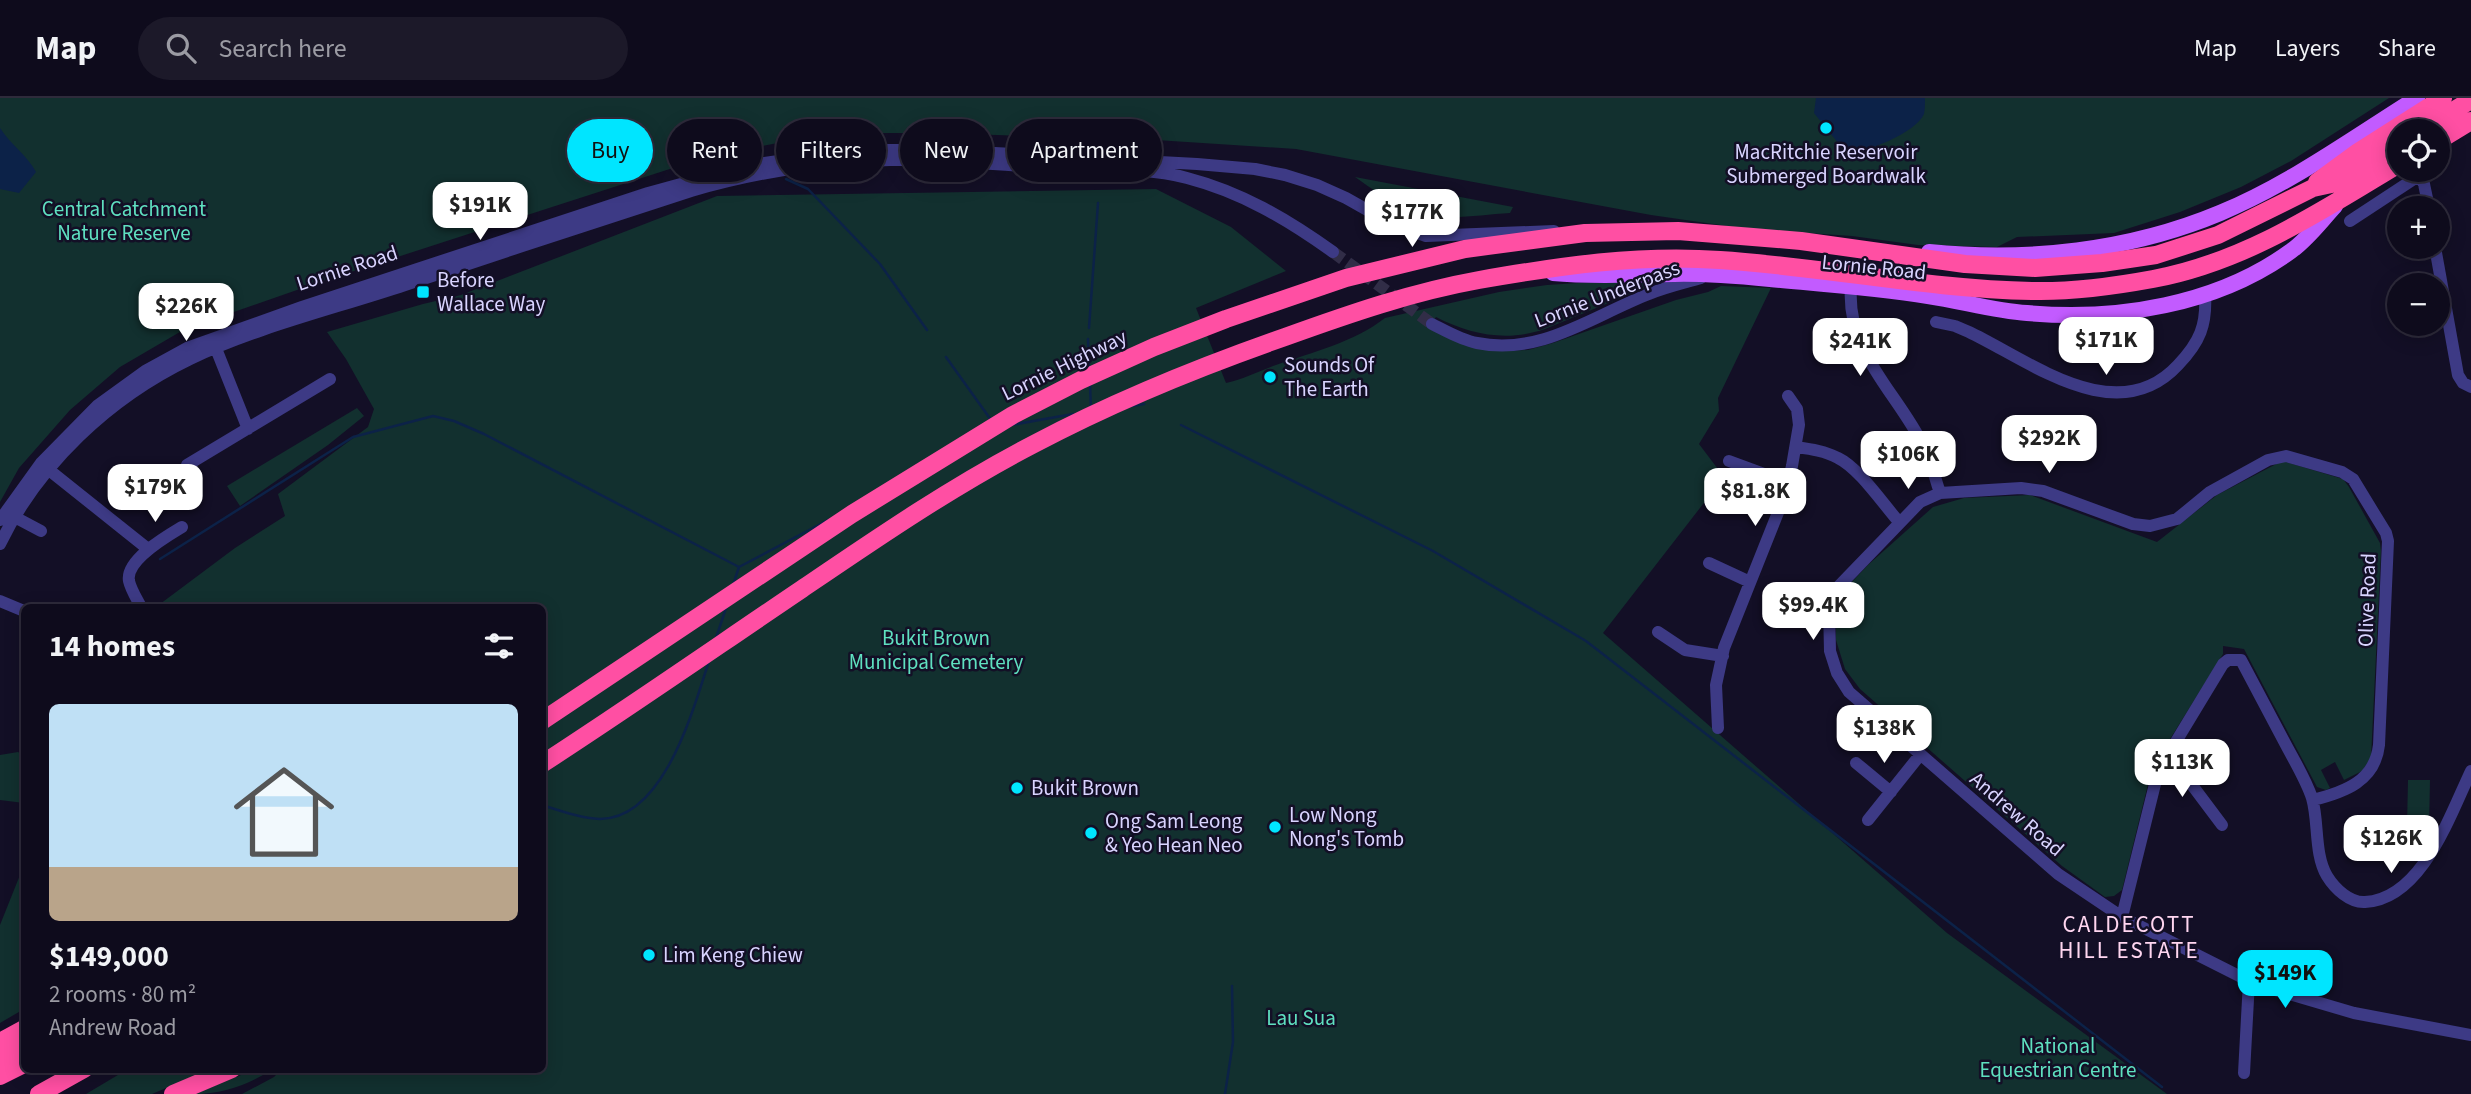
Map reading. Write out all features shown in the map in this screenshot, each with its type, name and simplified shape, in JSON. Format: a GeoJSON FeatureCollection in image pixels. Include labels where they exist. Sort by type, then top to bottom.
{"type":"FeatureCollection","features":[{"type":"Feature","properties":{"kind":"highway"},"geometry":{"type":"LineString","coordinates":[[2313,188],[2358,152],[2443,98]]}},
{"type":"Feature","properties":{"kind":"highway"},"geometry":{"type":"LineString","coordinates":[[2440,119],[2471,100]]}},
{"type":"Feature","properties":{"kind":"highway"},"geometry":{"type":"LineString","coordinates":[[2450,132],[2471,119]]}},
{"type":"Feature","properties":{"kind":"highway"},"geometry":{"type":"LineString","coordinates":[[2313,188],[2336,183],[2387,151]]}},
{"type":"Feature","properties":{"kind":"highway","name":"Lornie Road"},"geometry":{"type":"LineString","coordinates":[[1534,271],[1596,262],[1661,258],[1757,263],[1982,289],[2039,291],[2155,279],[2227,259],[2281,235],[2387,169]]}},
{"type":"Feature","properties":{"kind":"highway","name":"Lornie Road"},"geometry":{"type":"LineString","coordinates":[[1678,231],[1801,241],[1939,262],[2035,268],[2102,263],[2157,255],[2218,235],[2313,188]]}},
{"type":"Feature","properties":{"kind":"highway","name":"Lornie Highway"},"geometry":{"type":"LineString","coordinates":[[546,718],[943,456],[1013,415],[1154,347],[1346,278],[1465,248],[1585,233],[1678,231]]}},
{"type":"Feature","properties":{"kind":"highway"},"geometry":{"type":"LineString","coordinates":[[546,761],[867,545],[959,487],[1095,413],[1171,379],[1361,310],[1415,294],[1534,271]]}},
{"type":"Feature","properties":{"kind":"highway"},"geometry":{"type":"LineString","coordinates":[[0,1042],[21,1031]]}},
{"type":"Feature","properties":{"kind":"highway"},"geometry":{"type":"LineString","coordinates":[[0,1057],[21,1046]]}},
{"type":"Feature","properties":{"kind":"highway"},"geometry":{"type":"LineString","coordinates":[[0,1076],[21,1066]]}},
{"type":"Feature","properties":{"kind":"highway"},"geometry":{"type":"LineString","coordinates":[[39,1094],[77,1073]]}},
{"type":"Feature","properties":{"kind":"highway"},"geometry":{"type":"LineString","coordinates":[[173,1094],[223,1073]]}},
{"type":"Feature","properties":{"kind":"main road","name":"Lornie Road"},"geometry":{"type":"LineString","coordinates":[[1801,241],[1808,239],[1934,253],[2005,255],[2108,247],[2220,213],[2262,193],[2338,149],[2417,98]]}},
{"type":"Feature","properties":{"kind":"main road"},"geometry":{"type":"LineString","coordinates":[[2360,135],[2382,170]]}},
{"type":"Feature","properties":{"kind":"main road"},"geometry":{"type":"LineString","coordinates":[[2338,149],[2348,166],[2349,191]]}},
{"type":"Feature","properties":{"kind":"main road","name":"Lornie Road"},"geometry":{"type":"LineString","coordinates":[[1534,271],[1589,276],[1715,275],[1928,296],[2029,314],[2127,312],[2166,306],[2257,271],[2291,251],[2349,191],[2387,168]]}},
{"type":"Feature","properties":{"kind":"street","name":"Lornie Road"},"geometry":{"type":"LineString","coordinates":[[0,544],[7,517],[45,466],[125,397],[214,343],[592,217],[696,178],[761,163],[841,152],[939,150],[1197,164],[1255,169],[1317,185],[1391,224],[1426,236],[1534,230],[1585,233]]}},
{"type":"Feature","properties":{"kind":"street","name":"Lornie Road"},"geometry":{"type":"LineString","coordinates":[[592,217],[724,181],[768,172],[847,162],[916,161],[1141,172],[1186,178],[1236,194],[1292,223],[1333,252]]}},
{"type":"Feature","properties":{"kind":"street"},"geometry":{"type":"LineString","coordinates":[[2350,221],[2405,182]]}},
{"type":"Feature","properties":{"kind":"street"},"geometry":{"type":"LineString","coordinates":[[2437,259],[2458,375],[2463,383],[2471,387]]}},
{"type":"Feature","properties":{"kind":"street","name":"Lornie Underpass"},"geometry":{"type":"LineString","coordinates":[[1432,324],[1475,343],[1525,345],[1541,342],[1650,294],[1715,275]]}},
{"type":"Feature","properties":{"kind":"street"},"geometry":{"type":"LineString","coordinates":[[1851,287],[1850,310],[1854,326],[1871,364],[1924,447],[1940,493]]}},
{"type":"Feature","properties":{"kind":"street"},"geometry":{"type":"LineString","coordinates":[[1936,322],[1969,332],[2055,376],[2086,388],[2102,393],[2134,393],[2172,373],[2195,345],[2204,324],[2205,293]]}},
{"type":"Feature","properties":{"kind":"street"},"geometry":{"type":"LineString","coordinates":[[214,343],[248,429]]}},
{"type":"Feature","properties":{"kind":"street"},"geometry":{"type":"LineString","coordinates":[[187,465],[330,379]]}},
{"type":"Feature","properties":{"kind":"street"},"geometry":{"type":"LineString","coordinates":[[1718,728],[1716,685],[1723,656],[1788,483],[1796,447],[1800,425],[1797,409],[1788,396]]}},
{"type":"Feature","properties":{"kind":"street"},"geometry":{"type":"LineString","coordinates":[[1796,447],[1819,450],[1841,459],[1856,471],[1899,522]]}},
{"type":"Feature","properties":{"kind":"street","name":"Olive Road"},"geometry":{"type":"LineString","coordinates":[[1940,493],[2032,489],[2133,524],[2150,526],[2177,519],[2210,492],[2277,457],[2294,457],[2342,472],[2353,479],[2386,533],[2389,554],[2378,759],[2365,778],[2313,800]]}},
{"type":"Feature","properties":{"kind":"street"},"geometry":{"type":"LineString","coordinates":[[1729,461],[1788,483]]}},
{"type":"Feature","properties":{"kind":"street"},"geometry":{"type":"LineString","coordinates":[[45,466],[148,549]]}},
{"type":"Feature","properties":{"kind":"street","name":"Andrew Road"},"geometry":{"type":"LineString","coordinates":[[1940,493],[1920,502],[1839,586],[1829,608],[1830,651],[1836,673],[1849,692],[2058,874],[2122,917],[2249,981],[2354,1013],[2471,1035]]}},
{"type":"Feature","properties":{"kind":"street"},"geometry":{"type":"LineString","coordinates":[[7,517],[41,531]]}},
{"type":"Feature","properties":{"kind":"street"},"geometry":{"type":"LineString","coordinates":[[140,604],[129,579],[130,572],[148,549],[182,527]]}},
{"type":"Feature","properties":{"kind":"street"},"geometry":{"type":"LineString","coordinates":[[1709,563],[1750,582]]}},
{"type":"Feature","properties":{"kind":"street"},"geometry":{"type":"LineString","coordinates":[[0,601],[21,610]]}},
{"type":"Feature","properties":{"kind":"street"},"geometry":{"type":"LineString","coordinates":[[1658,632],[1685,650],[1723,656]]}},
{"type":"Feature","properties":{"kind":"street"},"geometry":{"type":"LineString","coordinates":[[2122,917],[2156,780],[2168,753],[2228,660],[2241,660],[2313,800],[2326,875],[2345,895],[2359,902],[2378,901],[2400,890],[2429,855],[2471,771]]}},
{"type":"Feature","properties":{"kind":"street"},"geometry":{"type":"LineString","coordinates":[[2168,753],[2222,825]]}},
{"type":"Feature","properties":{"kind":"street"},"geometry":{"type":"LineString","coordinates":[[1868,820],[1920,755]]}},
{"type":"Feature","properties":{"kind":"street"},"geometry":{"type":"LineString","coordinates":[[1856,763],[1891,792]]}},
{"type":"Feature","properties":{"kind":"street"},"geometry":{"type":"LineString","coordinates":[[2244,1073],[2249,981]]}},
{"type":"Feature","properties":{"kind":"green space","name":"Central Catchment Nature Reserve"},"geometry":{"type":"Polygon","coordinates":[[[0,98],[2389,98],[2291,161],[2241,187],[2180,212],[2114,233],[2017,237],[1997,247],[1918,245],[1852,236],[1748,229],[1651,215],[1296,149],[1162,140],[1162,119],[1007,119],[1007,135],[993,135],[993,119],[900,119],[900,133],[886,133],[886,119],[776,119],[776,143],[762,146],[762,119],[667,119],[667,170],[653,174],[653,119],[567,119],[567,182],[629,182],[317,283],[185,329],[120,367],[70,410],[19,468],[0,502],[0,98]]]}},
{"type":"Feature","properties":{"kind":"green space"},"geometry":{"type":"Polygon","coordinates":[[[1355,177],[1513,207],[1510,213],[1432,216],[1400,206],[1355,177]]]}},
{"type":"Feature","properties":{"kind":"green space","name":"Bukit Brown Municipal Cemetery"},"geometry":{"type":"Polygon","coordinates":[[[1156,189],[1231,227],[1286,271],[1196,308],[1226,383],[1347,340],[1385,318],[1499,292],[1547,285],[1672,277],[1531,333],[1489,335],[1436,317],[1428,328],[1504,351],[1528,350],[1721,286],[1771,288],[1718,398],[1719,411],[1699,444],[1724,477],[1603,633],[1947,933],[2167,1094],[242,1094],[278,1073],[546,1073],[546,604],[160,604],[235,548],[285,516],[278,494],[368,427],[374,409],[346,359],[327,332],[461,295],[717,196],[1156,189]]]}},
{"type":"Feature","properties":{"kind":"green space"},"geometry":{"type":"Polygon","coordinates":[[[357,408],[364,416],[328,445],[240,506],[227,486],[357,408]]]}},
{"type":"Feature","properties":{"kind":"green space"},"geometry":{"type":"Polygon","coordinates":[[[2280,462],[2343,479],[2380,543],[2371,758],[2362,771],[2344,780],[2335,762],[2321,770],[2330,788],[2326,790],[2317,787],[2244,649],[2223,646],[2223,654],[2152,768],[2122,890],[2114,896],[2105,897],[2062,866],[1860,689],[1845,669],[1836,640],[1836,620],[1847,587],[1933,507],[1964,498],[2030,495],[2157,542],[2217,495],[2280,462]]]}},
{"type":"Feature","properties":{"kind":"green space"},"geometry":{"type":"Polygon","coordinates":[[[18,752],[21,754],[21,803],[0,800],[0,755],[18,752]]]}},
{"type":"Feature","properties":{"kind":"green space"},"geometry":{"type":"Polygon","coordinates":[[[2408,780],[2430,780],[2429,827],[2407,827],[2408,780]]]}},
{"type":"Feature","properties":{"kind":"green space"},"geometry":{"type":"Polygon","coordinates":[[[21,872],[21,1011],[0,1023],[0,925],[21,872]]]}},
{"type":"Feature","properties":{"kind":"green space"},"geometry":{"type":"Polygon","coordinates":[[[121,1073],[202,1073],[152,1094],[86,1094],[121,1073]]]}},
{"type":"Feature","properties":{"kind":"green space"},"geometry":{"type":"Polygon","coordinates":[[[246,1073],[266,1073],[235,1088],[194,1094],[246,1073]]]}},
{"type":"Feature","properties":{"kind":"water"},"geometry":{"type":"Polygon","coordinates":[[[1816,98],[1925,98],[1925,111],[1919,121],[1901,134],[1866,150],[1847,154],[1814,113],[1816,98]]]}},
{"type":"Feature","properties":{"kind":"water"},"geometry":{"type":"Polygon","coordinates":[[[0,128],[36,172],[19,193],[0,189],[0,128]]]}},
{"type":"Feature","properties":{"kind":"waterway"},"geometry":{"type":"LineString","coordinates":[[793,182],[808,189],[880,264],[927,330]]}},
{"type":"Feature","properties":{"kind":"waterway"},"geometry":{"type":"LineString","coordinates":[[1089,328],[1098,203]]}},
{"type":"Feature","properties":{"kind":"waterway"},"geometry":{"type":"LineString","coordinates":[[1088,339],[1089,368]]}},
{"type":"Feature","properties":{"kind":"waterway"},"geometry":{"type":"LineString","coordinates":[[946,357],[991,420]]}},
{"type":"Feature","properties":{"kind":"waterway"},"geometry":{"type":"LineString","coordinates":[[1090,385],[1091,410]]}},
{"type":"Feature","properties":{"kind":"waterway"},"geometry":{"type":"LineString","coordinates":[[1132,406],[1144,404]]}},
{"type":"Feature","properties":{"kind":"waterway"},"geometry":{"type":"LineString","coordinates":[[1011,425],[1073,414]]}},
{"type":"Feature","properties":{"kind":"waterway"},"geometry":{"type":"LineString","coordinates":[[160,559],[353,437],[433,416],[454,421],[484,434],[739,567]]}},
{"type":"Feature","properties":{"kind":"waterway"},"geometry":{"type":"LineString","coordinates":[[1181,425],[1433,551],[1586,641],[2162,1087]]}},
{"type":"Feature","properties":{"kind":"waterway"},"geometry":{"type":"LineString","coordinates":[[733,585],[739,567],[828,520]]}},
{"type":"Feature","properties":{"kind":"waterway"},"geometry":{"type":"LineString","coordinates":[[716,638],[726,608]]}},
{"type":"Feature","properties":{"kind":"waterway"},"geometry":{"type":"LineString","coordinates":[[546,806],[578,816],[600,819],[622,814],[642,801],[658,782],[684,733],[709,661]]}},
{"type":"Feature","properties":{"kind":"waterway"},"geometry":{"type":"LineString","coordinates":[[1225,1094],[1233,1042],[1232,986]]}},
{"type":"Feature","properties":{"kind":"tunnel"},"geometry":{"type":"LineString","coordinates":[[1333,252],[1432,324]]}},
{"type":"Feature","properties":{"kind":"place","name":"MacRitchie Reservoir Submerged Boardwalk"},"geometry":{"type":"Point","coordinates":[1826,128]}},
{"type":"Feature","properties":{"kind":"place","name":"Before Wallace Way"},"geometry":{"type":"Point","coordinates":[423,292]}},
{"type":"Feature","properties":{"kind":"place","name":"Sounds Of The Earth"},"geometry":{"type":"Point","coordinates":[1270,377]}},
{"type":"Feature","properties":{"kind":"place","name":"Bukit Brown"},"geometry":{"type":"Point","coordinates":[1017,788]}},
{"type":"Feature","properties":{"kind":"place","name":"Low Nong Nong's Tomb"},"geometry":{"type":"Point","coordinates":[1275,827]}},
{"type":"Feature","properties":{"kind":"place","name":"Ong Sam Leong & Yeo Hean Neo"},"geometry":{"type":"Point","coordinates":[1091,833]}},
{"type":"Feature","properties":{"kind":"place","name":"Lim Keng Chiew"},"geometry":{"type":"Point","coordinates":[649,955]}},
{"type":"Feature","properties":{"kind":"district","name":"CALDECOTT HILL ESTATE"},"geometry":{"type":"Point","coordinates":[2129,937]}},
{"type":"Feature","properties":{"kind":"park label","name":"Lau Sua"},"geometry":{"type":"Point","coordinates":[1301,1018]}},
{"type":"Feature","properties":{"kind":"park label","name":"National Equestrian Centre"},"geometry":{"type":"Point","coordinates":[2058,1058]}}]}
